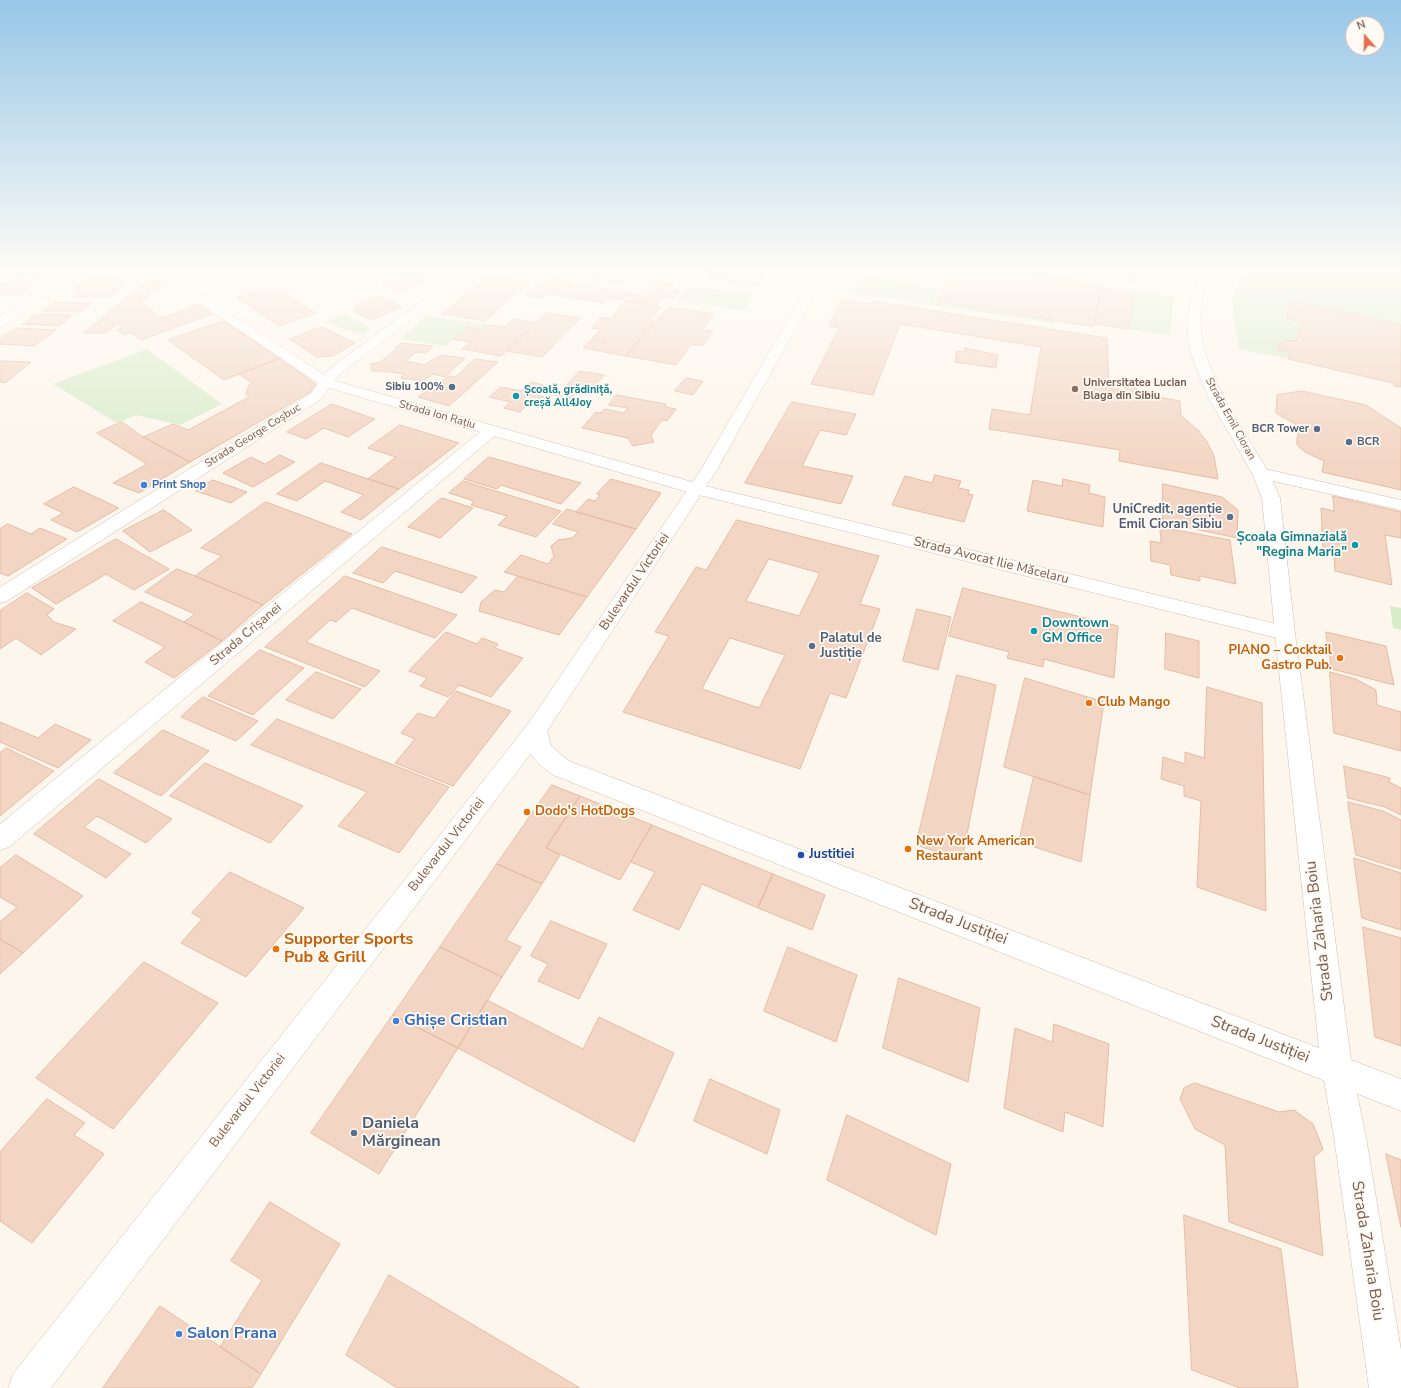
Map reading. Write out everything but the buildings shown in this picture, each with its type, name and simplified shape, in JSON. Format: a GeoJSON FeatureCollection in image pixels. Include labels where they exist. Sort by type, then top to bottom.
{"type":"FeatureCollection","features":[{"type":"Feature","properties":{"kind":"street","name":"Strada Ion Rațiu"},"geometry":{"type":"LineString","coordinates":[[256,336],[327,383],[697,489]]}},
{"type":"Feature","properties":{"kind":"street","name":"Strada George Coșbuc"},"geometry":{"type":"LineString","coordinates":[[0,596],[315,397],[334,372],[383,336]]}},
{"type":"Feature","properties":{"kind":"street","name":"Bulevardul Victoriei"},"geometry":{"type":"LineString","coordinates":[[27,1388],[536,730],[697,489],[785,336]]}},
{"type":"Feature","properties":{"kind":"street","name":"Strada Emil Cioran"},"geometry":{"type":"LineString","coordinates":[[1195,336],[1200,362],[1216,399],[1261,473]]}},
{"type":"Feature","properties":{"kind":"street","name":"Strada Crișanei"},"geometry":{"type":"LineString","coordinates":[[0,839],[491,431]]}},
{"type":"Feature","properties":{"kind":"street"},"geometry":{"type":"LineString","coordinates":[[1261,473],[1401,505]]}},
{"type":"Feature","properties":{"kind":"street","name":"Strada Zaharia Boiu"},"geometry":{"type":"LineString","coordinates":[[1261,473],[1269,488],[1271,498],[1285,633],[1337,1070],[1350,1137],[1388,1388]]}},
{"type":"Feature","properties":{"kind":"street","name":"Strada Avocat Ilie Măcelaru"},"geometry":{"type":"LineString","coordinates":[[697,489],[1285,633]]}},
{"type":"Feature","properties":{"kind":"street","name":"Strada Justiției"},"geometry":{"type":"LineString","coordinates":[[536,730],[537,742],[543,754],[561,768],[1401,1095]]}},
{"type":"Feature","properties":{"kind":"green space"},"geometry":{"type":"Polygon","coordinates":[[[404,336],[457,336],[446,346],[400,339],[404,336]]]}},
{"type":"Feature","properties":{"kind":"green space"},"geometry":{"type":"Polygon","coordinates":[[[1236,336],[1298,336],[1296,341],[1283,340],[1276,348],[1291,352],[1288,359],[1239,349],[1236,336]]]}},
{"type":"Feature","properties":{"kind":"green space"},"geometry":{"type":"Polygon","coordinates":[[[147,349],[222,404],[180,425],[136,415],[117,423],[53,384],[147,349]]]}},
{"type":"Feature","properties":{"kind":"green space"},"geometry":{"type":"Polygon","coordinates":[[[1390,606],[1401,608],[1401,630],[1393,628],[1390,606]]]}},
{"type":"Feature","properties":{"kind":"place","name":"Sibiu 100%"},"geometry":{"type":"Point","coordinates":[452,387]}},
{"type":"Feature","properties":{"kind":"place","name":"Universitatea Lucian Blaga din Sibiu"},"geometry":{"type":"Point","coordinates":[1075,389]}},
{"type":"Feature","properties":{"kind":"place","name":"Școală, grădiniță, creșă All4Joy"},"geometry":{"type":"Point","coordinates":[516,396]}},
{"type":"Feature","properties":{"kind":"place","name":"BCR Tower"},"geometry":{"type":"Point","coordinates":[1317,429]}},
{"type":"Feature","properties":{"kind":"place","name":"BCR"},"geometry":{"type":"Point","coordinates":[1349,442]}},
{"type":"Feature","properties":{"kind":"place","name":"Print Shop"},"geometry":{"type":"Point","coordinates":[144,485]}},
{"type":"Feature","properties":{"kind":"place","name":"UniCredit, agenție Emil Cioran Sibiu"},"geometry":{"type":"Point","coordinates":[1230,517]}},
{"type":"Feature","properties":{"kind":"place","name":"Școala Gimnazială \"Regina Maria\""},"geometry":{"type":"Point","coordinates":[1355,545]}},
{"type":"Feature","properties":{"kind":"place","name":"Downtown GM Office"},"geometry":{"type":"Point","coordinates":[1034,631]}},
{"type":"Feature","properties":{"kind":"place","name":"Palatul de Justiție"},"geometry":{"type":"Point","coordinates":[812,646]}},
{"type":"Feature","properties":{"kind":"place","name":"PIANO – Cocktail Gastro Pub."},"geometry":{"type":"Point","coordinates":[1340,658]}},
{"type":"Feature","properties":{"kind":"place","name":"Club Mango"},"geometry":{"type":"Point","coordinates":[1089,703]}},
{"type":"Feature","properties":{"kind":"place","name":"Dodo's HotDogs"},"geometry":{"type":"Point","coordinates":[527,812]}},
{"type":"Feature","properties":{"kind":"place","name":"New York American Restaurant"},"geometry":{"type":"Point","coordinates":[908,849]}},
{"type":"Feature","properties":{"kind":"place","name":"Justitiei"},"geometry":{"type":"Point","coordinates":[801,855]}},
{"type":"Feature","properties":{"kind":"place","name":"Supporter Sports Pub & Grill"},"geometry":{"type":"Point","coordinates":[276,949]}},
{"type":"Feature","properties":{"kind":"place","name":"Ghișe Cristian"},"geometry":{"type":"Point","coordinates":[396,1021]}},
{"type":"Feature","properties":{"kind":"place","name":"Daniela Mărginean"},"geometry":{"type":"Point","coordinates":[354,1133]}},
{"type":"Feature","properties":{"kind":"place","name":"Salon Prana"},"geometry":{"type":"Point","coordinates":[179,1334]}}]}
